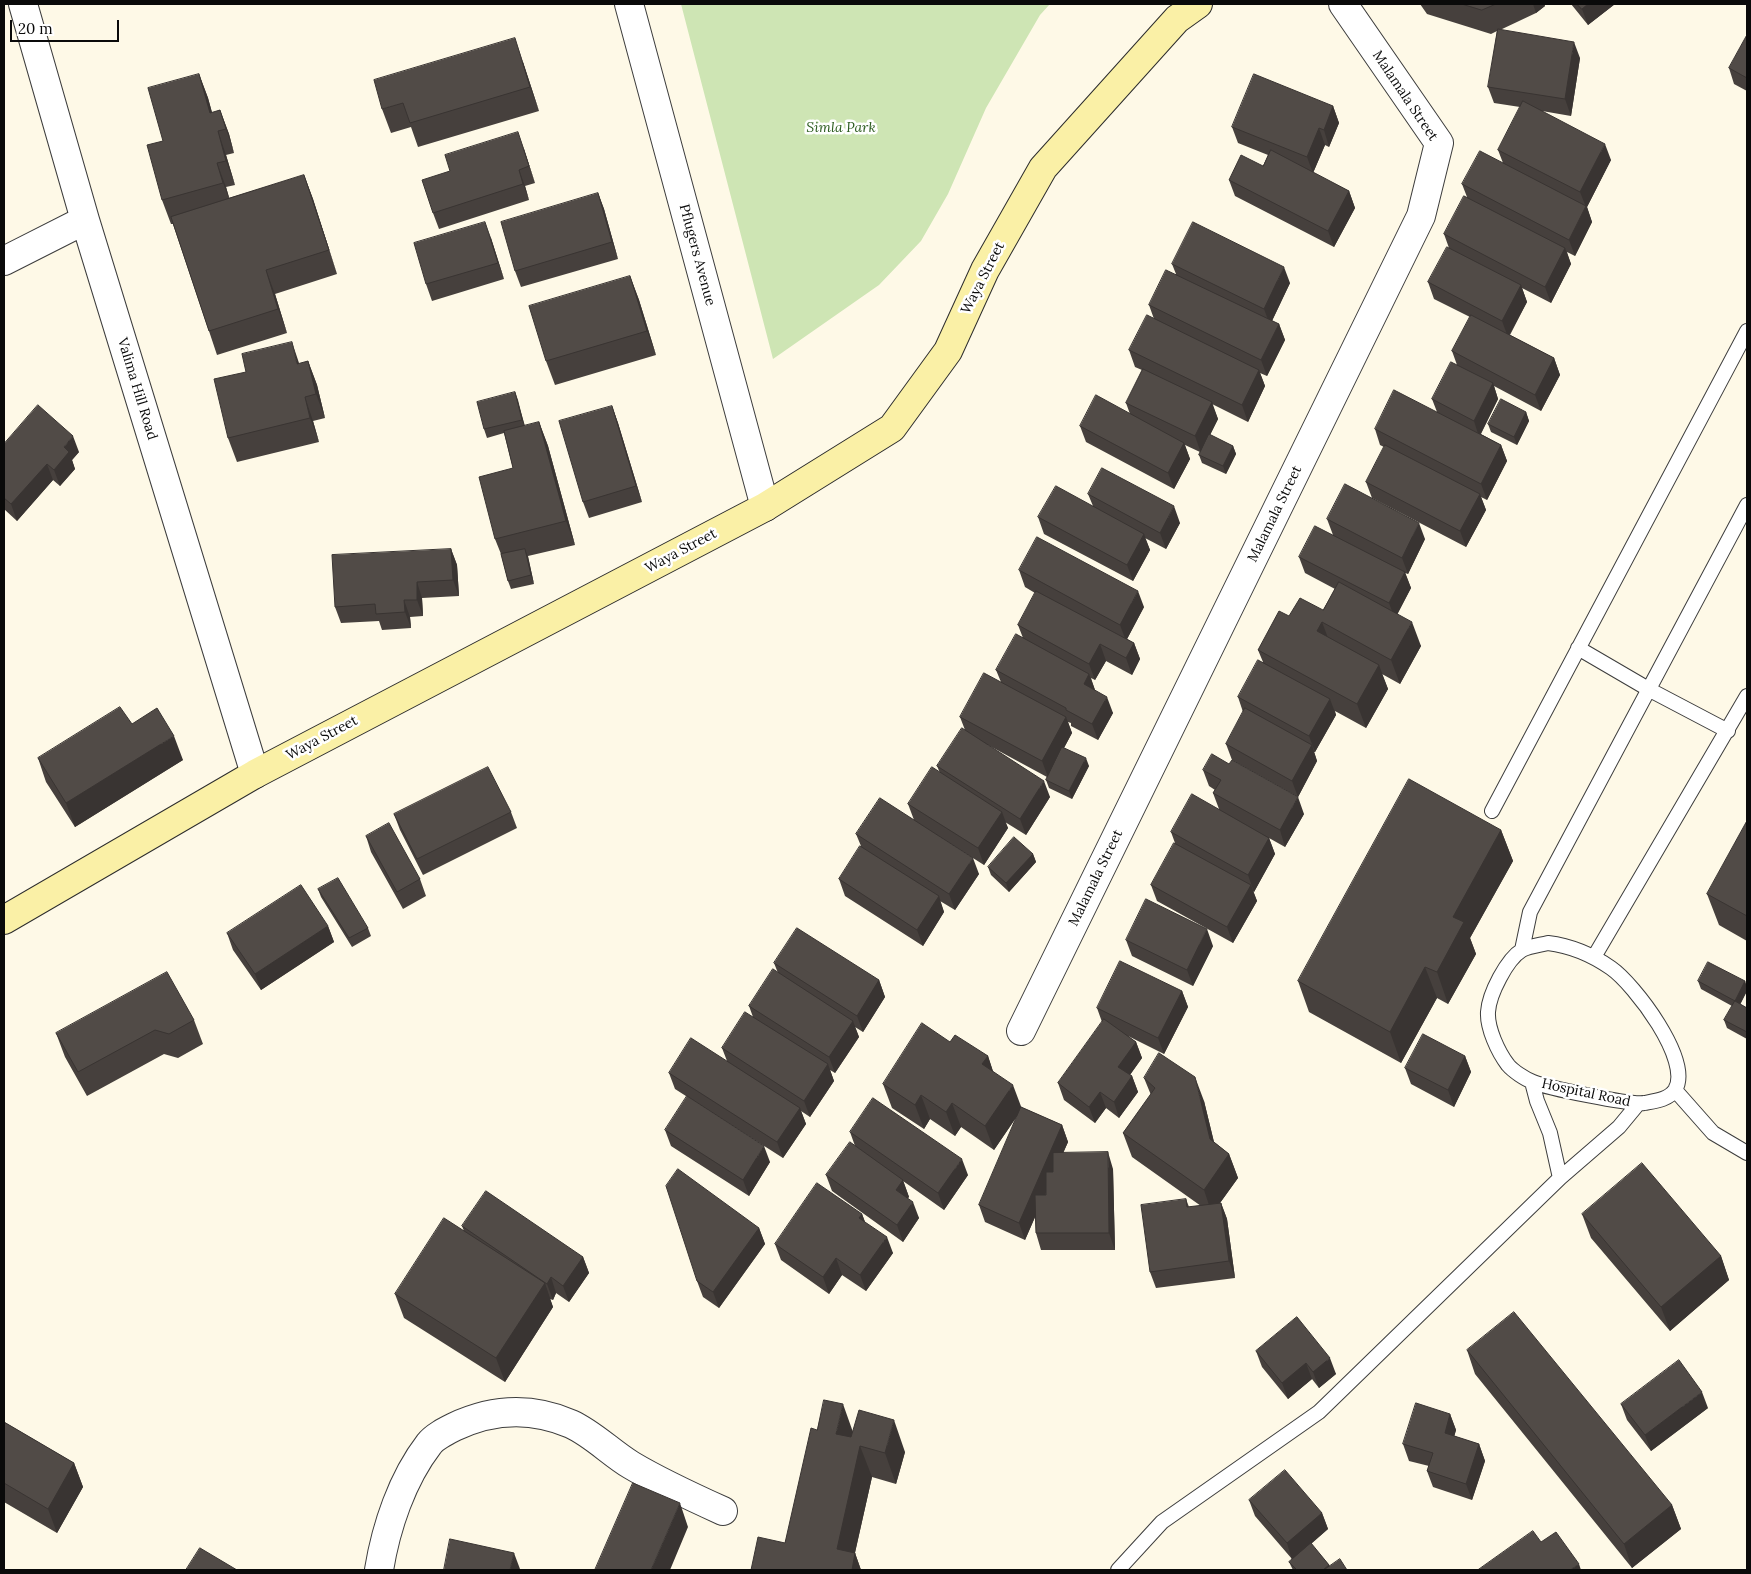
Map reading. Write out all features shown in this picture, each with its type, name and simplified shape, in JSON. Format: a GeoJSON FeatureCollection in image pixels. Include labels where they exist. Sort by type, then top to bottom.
{"type":"FeatureCollection","features":[{"type":"Feature","properties":{"kind":"main road","name":"Waya Street"},"geometry":{"type":"LineString","coordinates":[[4,920],[255,774],[765,507],[892,428],[948,351],[985,270],[1043,168],[1177,19],[1198,4]]}},
{"type":"Feature","properties":{"kind":"street","name":"Valima Hill Road"},"geometry":{"type":"LineString","coordinates":[[23,4],[85,220],[255,774]]}},
{"type":"Feature","properties":{"kind":"street","name":"Pflugers Avenue"},"geometry":{"type":"LineString","coordinates":[[629,4],[765,507]]}},
{"type":"Feature","properties":{"kind":"street","name":"Malamala Street"},"geometry":{"type":"LineString","coordinates":[[1021,1031],[1421,216],[1439,143],[1343,4]]}},
{"type":"Feature","properties":{"kind":"street"},"geometry":{"type":"LineString","coordinates":[[4,261],[85,220]]}},
{"type":"Feature","properties":{"kind":"street"},"geometry":{"type":"LineString","coordinates":[[379,1570],[391,1519],[408,1479],[430,1443],[449,1429],[470,1419],[493,1413],[514,1411],[534,1413],[574,1425],[630,1465],[676,1490],[723,1511]]}},
{"type":"Feature","properties":{"kind":"lane"},"geometry":{"type":"LineString","coordinates":[[1492,811],[1747,331]]}},
{"type":"Feature","properties":{"kind":"lane"},"geometry":{"type":"LineString","coordinates":[[1747,505],[1530,912],[1522,950],[1548,943],[1570,946],[1594,957],[1612,969],[1632,989],[1672,1048],[1679,1070],[1675,1090],[1713,1133],[1747,1153]]}},
{"type":"Feature","properties":{"kind":"lane"},"geometry":{"type":"LineString","coordinates":[[1578,648],[1650,690],[1728,731]]}},
{"type":"Feature","properties":{"kind":"lane"},"geometry":{"type":"LineString","coordinates":[[1594,957],[1747,696]]}},
{"type":"Feature","properties":{"kind":"lane","name":"Hospital Road"},"geometry":{"type":"LineString","coordinates":[[1522,950],[1508,965],[1496,983],[1488,1012],[1494,1041],[1508,1065],[1532,1082],[1638,1104],[1662,1100],[1675,1090]]}},
{"type":"Feature","properties":{"kind":"lane"},"geometry":{"type":"LineString","coordinates":[[1532,1082],[1536,1101],[1550,1133],[1560,1178]]}},
{"type":"Feature","properties":{"kind":"lane"},"geometry":{"type":"LineString","coordinates":[[1118,1570],[1162,1522],[1319,1412],[1560,1178],[1619,1127],[1638,1104]]}},
{"type":"Feature","properties":{"kind":"green space","name":"Simla Park"},"geometry":{"type":"Polygon","coordinates":[[[681,4],[1050,4],[1040,15],[986,108],[948,194],[921,241],[879,285],[773,359],[681,4]]]}},
{"type":"Feature","properties":{"kind":"building"},"geometry":{"type":"Polygon","coordinates":[[[1462,4],[1496,4],[1482,10],[1462,4]]]}},
{"type":"Feature","properties":{"kind":"building"},"geometry":{"type":"Polygon","coordinates":[[[1577,4],[1588,4],[1582,9],[1577,4]]]}},
{"type":"Feature","properties":{"kind":"building"},"geometry":{"type":"Polygon","coordinates":[[[1498,29],[1574,42],[1565,99],[1488,87],[1498,29]]]}},
{"type":"Feature","properties":{"kind":"building"},"geometry":{"type":"Polygon","coordinates":[[[1747,35],[1747,78],[1729,68],[1747,35]]]}},
{"type":"Feature","properties":{"kind":"building"},"geometry":{"type":"Polygon","coordinates":[[[515,38],[530,87],[410,123],[403,103],[382,109],[374,80],[515,38]]]}},
{"type":"Feature","properties":{"kind":"building"},"geometry":{"type":"Polygon","coordinates":[[[199,74],[210,113],[220,110],[226,129],[218,131],[226,161],[217,163],[223,183],[162,200],[147,145],[163,141],[148,88],[199,74]]]}},
{"type":"Feature","properties":{"kind":"building"},"geometry":{"type":"Polygon","coordinates":[[[1254,74],[1333,106],[1324,130],[1319,128],[1307,157],[1232,127],[1254,74]]]}},
{"type":"Feature","properties":{"kind":"building"},"geometry":{"type":"Polygon","coordinates":[[[1523,101],[1605,144],[1580,192],[1498,150],[1523,101]]]}},
{"type":"Feature","properties":{"kind":"building"},"geometry":{"type":"Polygon","coordinates":[[[518,132],[529,166],[519,170],[523,184],[433,213],[422,180],[450,171],[445,155],[518,132]]]}},
{"type":"Feature","properties":{"kind":"building"},"geometry":{"type":"Polygon","coordinates":[[[1271,150],[1349,191],[1328,231],[1229,180],[1241,155],[1263,166],[1271,150]]]}},
{"type":"Feature","properties":{"kind":"building"},"geometry":{"type":"Polygon","coordinates":[[[1480,151],[1586,206],[1569,240],[1462,184],[1480,151]]]}},
{"type":"Feature","properties":{"kind":"building"},"geometry":{"type":"Polygon","coordinates":[[[304,175],[329,250],[266,270],[278,309],[209,331],[171,217],[304,175]]]}},
{"type":"Feature","properties":{"kind":"building"},"geometry":{"type":"Polygon","coordinates":[[[598,193],[612,242],[515,271],[501,222],[598,193]]]}},
{"type":"Feature","properties":{"kind":"building"},"geometry":{"type":"Polygon","coordinates":[[[1464,196],[1565,248],[1545,287],[1444,234],[1464,196]]]}},
{"type":"Feature","properties":{"kind":"building"},"geometry":{"type":"Polygon","coordinates":[[[485,222],[498,263],[426,284],[414,243],[485,222]]]}},
{"type":"Feature","properties":{"kind":"building"},"geometry":{"type":"Polygon","coordinates":[[[1193,222],[1284,267],[1264,309],[1172,264],[1193,222]]]}},
{"type":"Feature","properties":{"kind":"building"},"geometry":{"type":"Polygon","coordinates":[[[1447,247],[1521,285],[1502,321],[1428,282],[1447,247]]]}},
{"type":"Feature","properties":{"kind":"building"},"geometry":{"type":"Polygon","coordinates":[[[1166,270],[1279,324],[1261,360],[1149,305],[1166,270]]]}},
{"type":"Feature","properties":{"kind":"building"},"geometry":{"type":"Polygon","coordinates":[[[630,276],[647,331],[546,361],[529,306],[630,276]]]}},
{"type":"Feature","properties":{"kind":"building"},"geometry":{"type":"Polygon","coordinates":[[[1147,315],[1259,370],[1242,405],[1129,350],[1147,315]]]}},
{"type":"Feature","properties":{"kind":"building"},"geometry":{"type":"Polygon","coordinates":[[[1471,315],[1554,358],[1535,395],[1452,351],[1471,315]]]}},
{"type":"Feature","properties":{"kind":"building"},"geometry":{"type":"Polygon","coordinates":[[[292,342],[297,364],[308,361],[316,394],[305,397],[310,418],[228,438],[214,379],[246,372],[242,354],[292,342]]]}},
{"type":"Feature","properties":{"kind":"building"},"geometry":{"type":"Polygon","coordinates":[[[1451,362],[1493,383],[1474,421],[1432,399],[1451,362]]]}},
{"type":"Feature","properties":{"kind":"building"},"geometry":{"type":"Polygon","coordinates":[[[1143,369],[1212,402],[1195,436],[1126,403],[1143,369]]]}},
{"type":"Feature","properties":{"kind":"building"},"geometry":{"type":"Polygon","coordinates":[[[1394,390],[1501,445],[1481,484],[1375,429],[1394,390]]]}},
{"type":"Feature","properties":{"kind":"building"},"geometry":{"type":"Polygon","coordinates":[[[515,392],[522,420],[484,429],[477,402],[515,392]]]}},
{"type":"Feature","properties":{"kind":"building"},"geometry":{"type":"Polygon","coordinates":[[[1096,395],[1184,443],[1168,473],[1080,426],[1096,395]]]}},
{"type":"Feature","properties":{"kind":"building"},"geometry":{"type":"Polygon","coordinates":[[[1501,399],[1526,412],[1514,437],[1488,424],[1501,399]]]}},
{"type":"Feature","properties":{"kind":"building"},"geometry":{"type":"Polygon","coordinates":[[[38,405],[73,436],[64,447],[69,452],[54,470],[47,464],[11,504],[4,498],[4,444],[38,405]]]}},
{"type":"Feature","properties":{"kind":"building"},"geometry":{"type":"Polygon","coordinates":[[[612,406],[636,486],[583,502],[559,421],[612,406]]]}},
{"type":"Feature","properties":{"kind":"building"},"geometry":{"type":"Polygon","coordinates":[[[539,422],[566,521],[495,539],[479,477],[513,468],[504,431],[539,422]]]}},
{"type":"Feature","properties":{"kind":"building"},"geometry":{"type":"Polygon","coordinates":[[[1209,434],[1233,446],[1223,466],[1199,455],[1209,434]]]}},
{"type":"Feature","properties":{"kind":"building"},"geometry":{"type":"Polygon","coordinates":[[[1385,445],[1480,494],[1460,531],[1366,482],[1385,445]]]}},
{"type":"Feature","properties":{"kind":"building"},"geometry":{"type":"Polygon","coordinates":[[[1102,468],[1174,506],[1160,533],[1088,494],[1102,468]]]}},
{"type":"Feature","properties":{"kind":"building"},"geometry":{"type":"Polygon","coordinates":[[[1345,484],[1419,523],[1402,558],[1327,519],[1345,484]]]}},
{"type":"Feature","properties":{"kind":"building"},"geometry":{"type":"Polygon","coordinates":[[[1056,486],[1144,534],[1127,565],[1038,517],[1056,486]]]}},
{"type":"Feature","properties":{"kind":"building"},"geometry":{"type":"Polygon","coordinates":[[[1315,526],[1405,572],[1389,603],[1299,557],[1315,526]]]}},
{"type":"Feature","properties":{"kind":"building"},"geometry":{"type":"Polygon","coordinates":[[[1037,537],[1138,591],[1120,625],[1019,570],[1037,537]]]}},
{"type":"Feature","properties":{"kind":"building"},"geometry":{"type":"Polygon","coordinates":[[[451,549],[453,580],[417,582],[417,600],[404,600],[405,612],[376,614],[375,604],[335,607],[332,555],[451,549]]]}},
{"type":"Feature","properties":{"kind":"building"},"geometry":{"type":"Polygon","coordinates":[[[525,549],[531,575],[508,581],[501,554],[525,549]]]}},
{"type":"Feature","properties":{"kind":"building"},"geometry":{"type":"Polygon","coordinates":[[[1339,582],[1412,622],[1391,660],[1322,622],[1317,631],[1379,665],[1357,704],[1258,650],[1279,611],[1289,616],[1300,598],[1323,610],[1339,582]]]}},
{"type":"Feature","properties":{"kind":"building"},"geometry":{"type":"Polygon","coordinates":[[[1036,591],[1134,643],[1126,658],[1100,644],[1089,664],[1018,625],[1036,591]]]}},
{"type":"Feature","properties":{"kind":"building"},"geometry":{"type":"Polygon","coordinates":[[[1016,634],[1089,674],[1084,684],[1107,697],[1092,724],[996,670],[1016,634]]]}},
{"type":"Feature","properties":{"kind":"building"},"geometry":{"type":"Polygon","coordinates":[[[1258,660],[1330,699],[1309,736],[1238,697],[1258,660]]]}},
{"type":"Feature","properties":{"kind":"building"},"geometry":{"type":"Polygon","coordinates":[[[984,673],[1066,717],[1042,761],[960,717],[984,673]]]}},
{"type":"Feature","properties":{"kind":"building"},"geometry":{"type":"Polygon","coordinates":[[[120,707],[132,724],[157,708],[174,736],[66,803],[38,758],[120,707]]]}},
{"type":"Feature","properties":{"kind":"building"},"geometry":{"type":"Polygon","coordinates":[[[1245,708],[1312,745],[1292,781],[1226,744],[1245,708]]]}},
{"type":"Feature","properties":{"kind":"building"},"geometry":{"type":"Polygon","coordinates":[[[962,728],[1044,781],[1020,819],[937,766],[962,728]]]}},
{"type":"Feature","properties":{"kind":"building"},"geometry":{"type":"Polygon","coordinates":[[[1062,747],[1086,758],[1069,791],[1046,780],[1062,747]]]}},
{"type":"Feature","properties":{"kind":"building"},"geometry":{"type":"Polygon","coordinates":[[[1212,754],[1229,764],[1232,760],[1298,797],[1280,830],[1213,793],[1221,780],[1203,770],[1212,754]]]}},
{"type":"Feature","properties":{"kind":"building"},"geometry":{"type":"Polygon","coordinates":[[[488,767],[511,812],[417,859],[394,814],[488,767]]]}},
{"type":"Feature","properties":{"kind":"building"},"geometry":{"type":"Polygon","coordinates":[[[932,767],[1002,812],[978,848],[908,804],[932,767]]]}},
{"type":"Feature","properties":{"kind":"building"},"geometry":{"type":"Polygon","coordinates":[[[1409,779],[1501,830],[1453,917],[1464,922],[1437,972],[1425,967],[1390,1032],[1298,981],[1409,779]]]}},
{"type":"Feature","properties":{"kind":"building"},"geometry":{"type":"Polygon","coordinates":[[[1192,794],[1269,838],[1248,875],[1171,832],[1192,794]]]}},
{"type":"Feature","properties":{"kind":"building"},"geometry":{"type":"Polygon","coordinates":[[[880,798],[973,858],[949,894],[856,834],[880,798]]]}},
{"type":"Feature","properties":{"kind":"building"},"geometry":{"type":"Polygon","coordinates":[[[1747,821],[1747,916],[1707,894],[1747,821]]]}},
{"type":"Feature","properties":{"kind":"building"},"geometry":{"type":"Polygon","coordinates":[[[389,823],[420,879],[397,892],[366,836],[389,823]]]}},
{"type":"Feature","properties":{"kind":"building"},"geometry":{"type":"Polygon","coordinates":[[[1014,837],[1033,854],[1006,883],[988,867],[1014,837]]]}},
{"type":"Feature","properties":{"kind":"building"},"geometry":{"type":"Polygon","coordinates":[[[1174,843],[1251,885],[1227,927],[1151,885],[1174,843]]]}},
{"type":"Feature","properties":{"kind":"building"},"geometry":{"type":"Polygon","coordinates":[[[860,846],[939,896],[917,930],[839,879],[860,846]]]}},
{"type":"Feature","properties":{"kind":"building"},"geometry":{"type":"Polygon","coordinates":[[[338,878],[368,928],[349,938],[318,889],[338,878]]]}},
{"type":"Feature","properties":{"kind":"building"},"geometry":{"type":"Polygon","coordinates":[[[301,885],[328,926],[255,974],[227,933],[301,885]]]}},
{"type":"Feature","properties":{"kind":"building"},"geometry":{"type":"Polygon","coordinates":[[[1146,899],[1207,929],[1187,970],[1126,940],[1146,899]]]}},
{"type":"Feature","properties":{"kind":"building"},"geometry":{"type":"Polygon","coordinates":[[[797,928],[879,980],[857,1016],[774,963],[797,928]]]}},
{"type":"Feature","properties":{"kind":"building"},"geometry":{"type":"Polygon","coordinates":[[[1120,961],[1182,991],[1158,1038],[1097,1008],[1120,961]]]}},
{"type":"Feature","properties":{"kind":"building"},"geometry":{"type":"Polygon","coordinates":[[[1708,962],[1745,981],[1735,1001],[1698,981],[1708,962]]]}},
{"type":"Feature","properties":{"kind":"building"},"geometry":{"type":"Polygon","coordinates":[[[773,969],[853,1021],[829,1057],[749,1006],[773,969]]]}},
{"type":"Feature","properties":{"kind":"building"},"geometry":{"type":"Polygon","coordinates":[[[167,972],[194,1020],[169,1034],[155,1030],[78,1072],[56,1033],[167,972]]]}},
{"type":"Feature","properties":{"kind":"building"},"geometry":{"type":"Polygon","coordinates":[[[1735,1001],[1747,1008],[1747,1032],[1724,1020],[1735,1001]]]}},
{"type":"Feature","properties":{"kind":"building"},"geometry":{"type":"Polygon","coordinates":[[[745,1012],[828,1064],[804,1101],[722,1048],[745,1012]]]}},
{"type":"Feature","properties":{"kind":"building"},"geometry":{"type":"Polygon","coordinates":[[[1104,1019],[1136,1042],[1118,1067],[1132,1076],[1114,1102],[1100,1092],[1089,1107],[1058,1083],[1104,1019]]]}},
{"type":"Feature","properties":{"kind":"building"},"geometry":{"type":"Polygon","coordinates":[[[922,1023],[950,1042],[955,1035],[988,1056],[982,1064],[1013,1085],[985,1126],[952,1103],[946,1112],[921,1095],[915,1105],[883,1084],[922,1023]]]}},
{"type":"Feature","properties":{"kind":"building"},"geometry":{"type":"Polygon","coordinates":[[[1423,1034],[1465,1056],[1448,1090],[1405,1068],[1423,1034]]]}},
{"type":"Feature","properties":{"kind":"building"},"geometry":{"type":"Polygon","coordinates":[[[691,1038],[800,1108],[777,1142],[669,1073],[691,1038]]]}},
{"type":"Feature","properties":{"kind":"building"},"geometry":{"type":"Polygon","coordinates":[[[1159,1053],[1195,1077],[1210,1139],[1229,1154],[1204,1190],[1123,1133],[1155,1088],[1144,1078],[1159,1053]]]}},
{"type":"Feature","properties":{"kind":"building"},"geometry":{"type":"Polygon","coordinates":[[[687,1096],[764,1146],[743,1180],[665,1130],[687,1096]]]}},
{"type":"Feature","properties":{"kind":"building"},"geometry":{"type":"Polygon","coordinates":[[[873,1098],[962,1159],[938,1193],[850,1132],[873,1098]]]}},
{"type":"Feature","properties":{"kind":"building"},"geometry":{"type":"Polygon","coordinates":[[[1021,1107],[1062,1125],[1019,1223],[979,1205],[1021,1107]]]}},
{"type":"Feature","properties":{"kind":"building"},"geometry":{"type":"Polygon","coordinates":[[[850,1142],[903,1180],[896,1190],[913,1202],[897,1225],[826,1175],[850,1142]]]}},
{"type":"Feature","properties":{"kind":"building"},"geometry":{"type":"Polygon","coordinates":[[[1108,1152],[1109,1233],[1036,1233],[1035,1195],[1046,1195],[1046,1172],[1053,1172],[1053,1153],[1108,1152]]]}},
{"type":"Feature","properties":{"kind":"building"},"geometry":{"type":"Polygon","coordinates":[[[1642,1163],[1721,1256],[1661,1307],[1582,1214],[1642,1163]]]}},
{"type":"Feature","properties":{"kind":"building"},"geometry":{"type":"Polygon","coordinates":[[[678,1169],[759,1228],[713,1292],[697,1281],[666,1186],[678,1169]]]}},
{"type":"Feature","properties":{"kind":"building"},"geometry":{"type":"Polygon","coordinates":[[[817,1183],[862,1214],[859,1218],[887,1237],[860,1275],[836,1258],[823,1277],[775,1244],[817,1183]]]}},
{"type":"Feature","properties":{"kind":"building"},"geometry":{"type":"Polygon","coordinates":[[[486,1191],[583,1257],[563,1286],[551,1277],[547,1284],[462,1226],[486,1191]]]}},
{"type":"Feature","properties":{"kind":"building"},"geometry":{"type":"Polygon","coordinates":[[[1186,1199],[1187,1207],[1221,1203],[1229,1261],[1150,1272],[1141,1205],[1186,1199]]]}},
{"type":"Feature","properties":{"kind":"building"},"geometry":{"type":"Polygon","coordinates":[[[444,1218],[545,1283],[496,1358],[395,1294],[444,1218]]]}},
{"type":"Feature","properties":{"kind":"building"},"geometry":{"type":"Polygon","coordinates":[[[1514,1312],[1672,1505],[1624,1544],[1467,1350],[1514,1312]]]}},
{"type":"Feature","properties":{"kind":"building"},"geometry":{"type":"Polygon","coordinates":[[[1297,1317],[1330,1358],[1313,1372],[1306,1363],[1282,1383],[1256,1351],[1297,1317]]]}},
{"type":"Feature","properties":{"kind":"building"},"geometry":{"type":"Polygon","coordinates":[[[1679,1360],[1702,1392],[1645,1435],[1621,1404],[1679,1360]]]}},
{"type":"Feature","properties":{"kind":"building"},"geometry":{"type":"Polygon","coordinates":[[[824,1400],[843,1404],[836,1434],[851,1437],[859,1410],[894,1420],[885,1453],[860,1446],[837,1549],[855,1553],[852,1570],[751,1570],[758,1537],[785,1543],[811,1428],[817,1430],[824,1400]]]}},
{"type":"Feature","properties":{"kind":"building"},"geometry":{"type":"Polygon","coordinates":[[[1416,1403],[1450,1414],[1445,1433],[1479,1444],[1466,1484],[1427,1471],[1433,1453],[1403,1444],[1416,1403]]]}},
{"type":"Feature","properties":{"kind":"building"},"geometry":{"type":"Polygon","coordinates":[[[4,1422],[74,1463],[48,1509],[4,1483],[4,1422]]]}},
{"type":"Feature","properties":{"kind":"building"},"geometry":{"type":"Polygon","coordinates":[[[1285,1470],[1322,1513],[1287,1543],[1249,1500],[1285,1470]]]}},
{"type":"Feature","properties":{"kind":"building"},"geometry":{"type":"Polygon","coordinates":[[[633,1483],[680,1503],[651,1570],[595,1570],[633,1483]]]}},
{"type":"Feature","properties":{"kind":"building"},"geometry":{"type":"Polygon","coordinates":[[[1533,1531],[1541,1542],[1556,1532],[1579,1564],[1570,1570],[1478,1570],[1533,1531]]]}},
{"type":"Feature","properties":{"kind":"building"},"geometry":{"type":"Polygon","coordinates":[[[450,1539],[514,1553],[510,1570],[444,1570],[450,1539]]]}},
{"type":"Feature","properties":{"kind":"building"},"geometry":{"type":"Polygon","coordinates":[[[1311,1543],[1329,1565],[1323,1570],[1297,1570],[1289,1562],[1311,1543]]]}},
{"type":"Feature","properties":{"kind":"building"},"geometry":{"type":"Polygon","coordinates":[[[200,1548],[237,1570],[186,1570],[200,1548]]]}},
{"type":"Feature","properties":{"kind":"building"},"geometry":{"type":"Polygon","coordinates":[[[1340,1559],[1347,1570],[1324,1570],[1340,1559]]]}}]}
